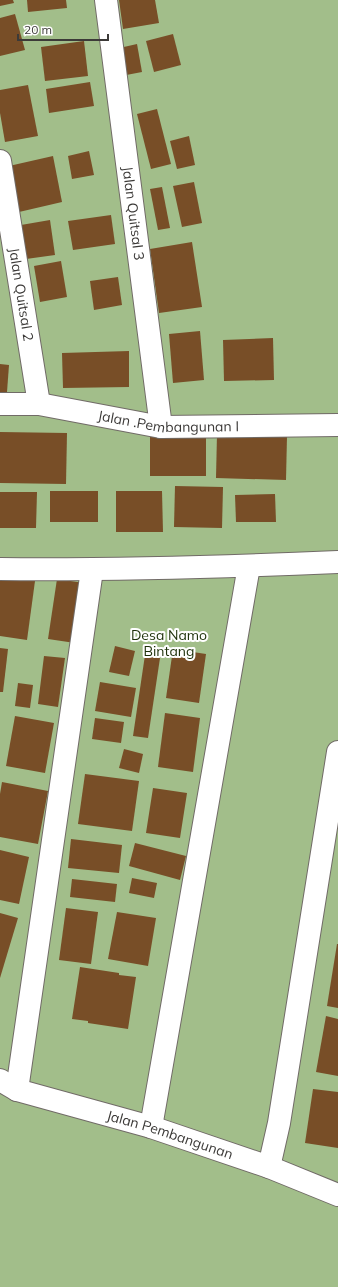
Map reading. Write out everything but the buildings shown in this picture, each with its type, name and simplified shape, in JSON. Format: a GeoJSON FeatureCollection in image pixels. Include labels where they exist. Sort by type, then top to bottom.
{"type":"FeatureCollection","features":[{"type":"Feature","properties":{"kind":"street","name":"Jalan Quitsal 3"},"geometry":{"type":"LineString","coordinates":[[106,0],[161,427]]}},
{"type":"Feature","properties":{"kind":"street","name":"Jalan Quitsal 2"},"geometry":{"type":"LineString","coordinates":[[0,161],[39,404]]}},
{"type":"Feature","properties":{"kind":"street","name":"Jalan .Pembangunan I"},"geometry":{"type":"LineString","coordinates":[[0,404],[39,404],[161,427],[338,425]]}},
{"type":"Feature","properties":{"kind":"street"},"geometry":{"type":"LineString","coordinates":[[0,569],[92,570],[338,562]]}},
{"type":"Feature","properties":{"kind":"street"},"geometry":{"type":"LineString","coordinates":[[151,1127],[249,566]]}},
{"type":"Feature","properties":{"kind":"street"},"geometry":{"type":"LineString","coordinates":[[9,1085],[92,570]]}},
{"type":"Feature","properties":{"kind":"street"},"geometry":{"type":"LineString","coordinates":[[268,1167],[279,1123],[338,752]]}},
{"type":"Feature","properties":{"kind":"street","name":"Jalan Pembangunan"},"geometry":{"type":"LineString","coordinates":[[9,1085],[151,1127],[268,1167],[338,1195]]}},
{"type":"Feature","properties":{"kind":"green space","name":"Desa Namo Bintang"},"geometry":{"type":"Polygon","coordinates":[[[0,0],[338,0],[338,1287],[0,1287],[0,0]]]}}]}
